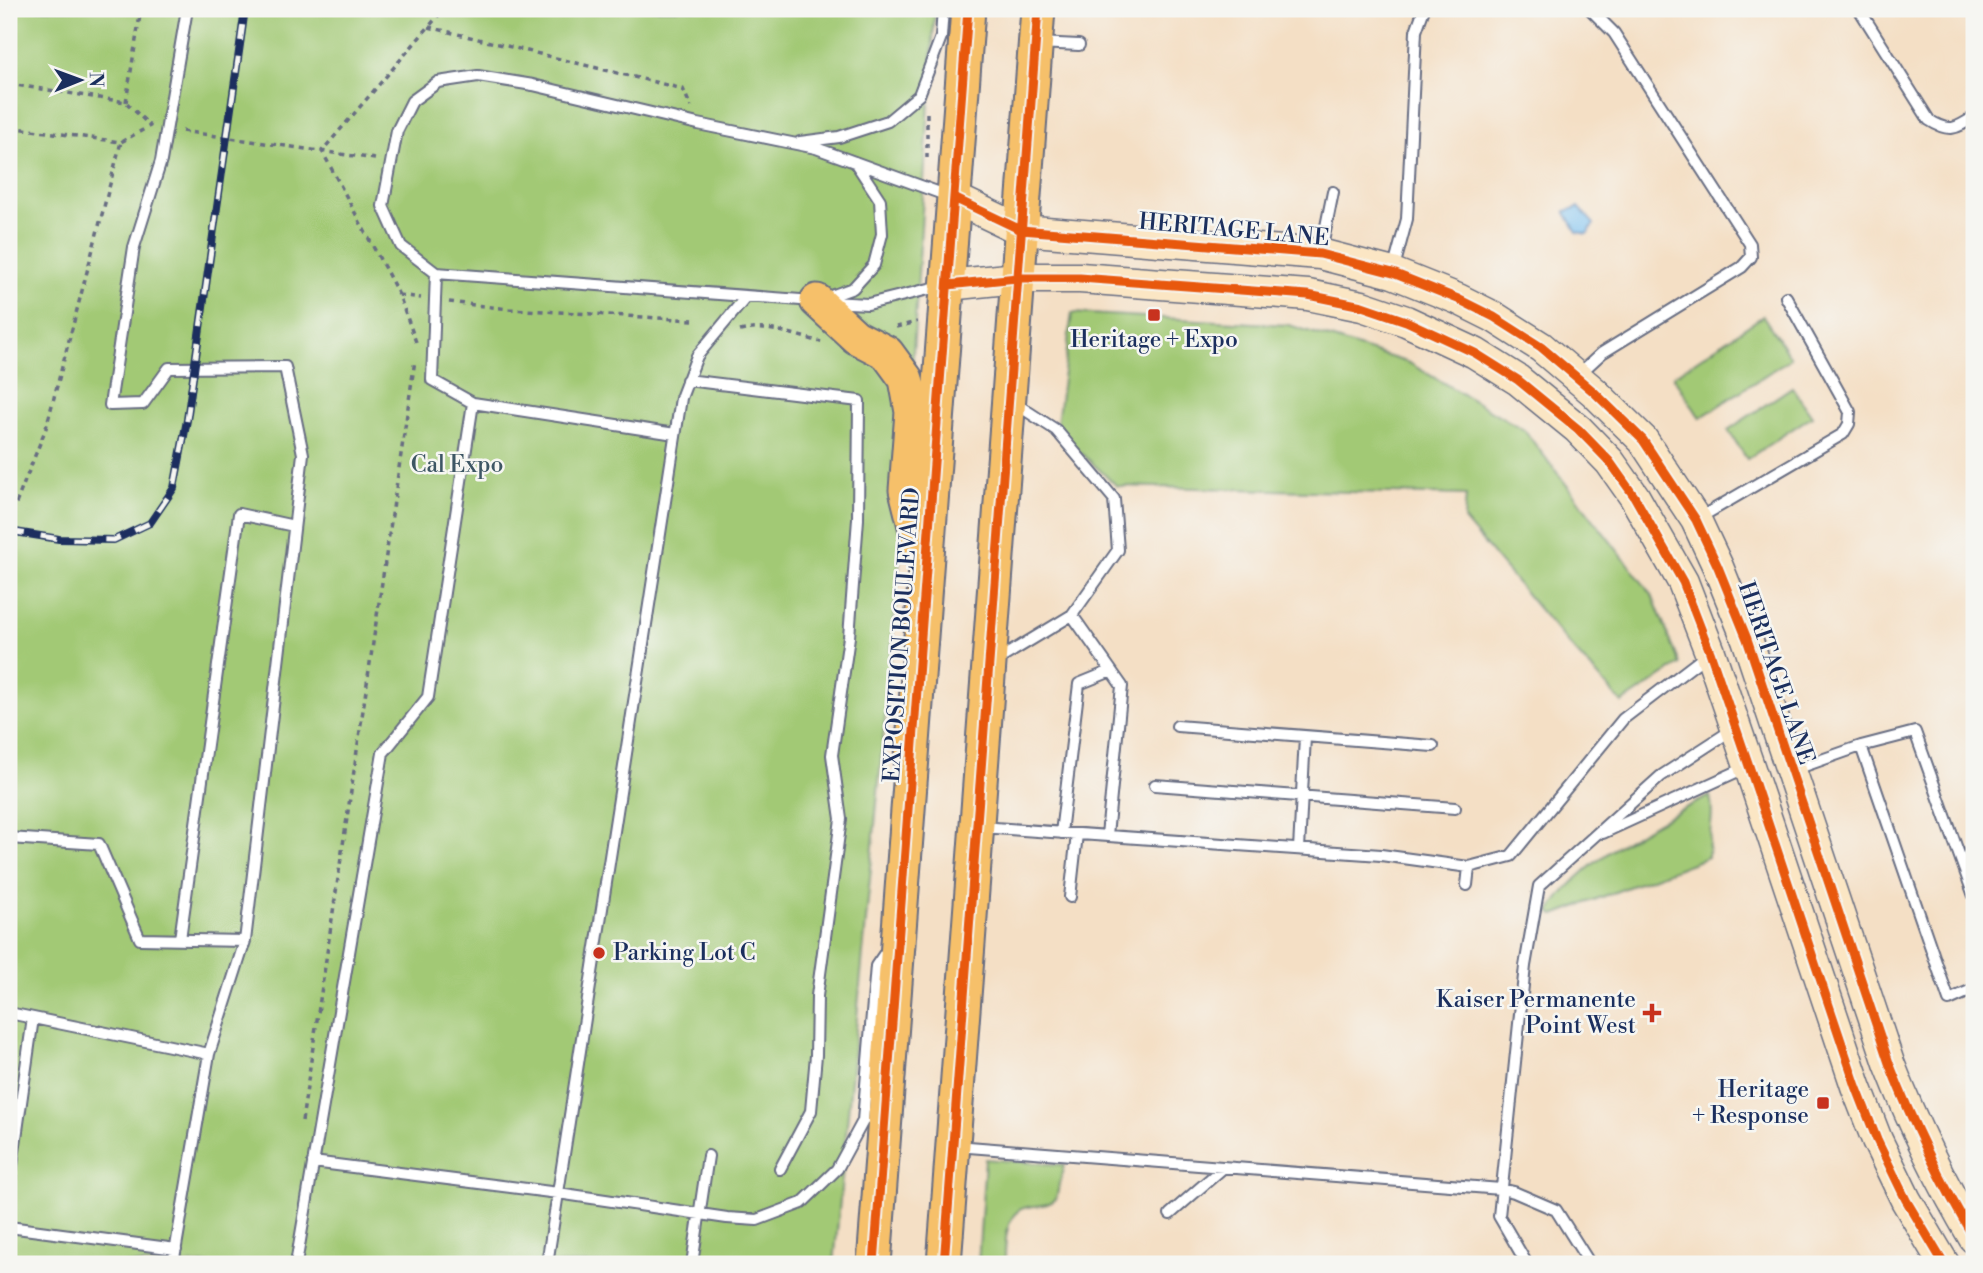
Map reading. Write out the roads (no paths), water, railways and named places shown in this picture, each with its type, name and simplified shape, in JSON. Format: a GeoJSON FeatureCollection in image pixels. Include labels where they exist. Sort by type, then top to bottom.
{"type":"FeatureCollection","features":[{"type":"Feature","properties":{"kind":"main road","name":"EXPOSITION BOULEVARD"},"geometry":{"type":"LineString","coordinates":[[874,1264],[968,9]]}},
{"type":"Feature","properties":{"kind":"main road"},"geometry":{"type":"LineString","coordinates":[[944,1264],[1038,9]]}},
{"type":"Feature","properties":{"kind":"main road","name":"HERITAGE LANE"},"geometry":{"type":"LineString","coordinates":[[954,198],[1021,230],[1320,254],[1392,273],[1458,299],[1494,317],[1541,347],[1643,440],[1696,520],[1718,566],[1747,639],[1889,1063],[1913,1124],[1941,1182],[1974,1238]]}},
{"type":"Feature","properties":{"kind":"main road"},"geometry":{"type":"LineString","coordinates":[[947,285],[1017,278],[1080,278],[1308,295],[1362,306],[1406,321],[1475,353],[1518,380],[1565,417],[1611,462],[1634,496],[1683,582],[1710,652],[1856,1086],[1877,1140],[1906,1200],[1944,1264]]}},
{"type":"Feature","properties":{"kind":"main road"},"geometry":{"type":"LineString","coordinates":[[817,301],[856,337],[887,353],[906,379],[912,412],[906,490],[926,569]]}},
{"type":"Feature","properties":{"kind":"lane"},"geometry":{"type":"LineString","coordinates":[[173,1264],[209,1054],[245,941],[303,454],[285,367],[169,368],[143,404],[110,405],[134,247],[161,161],[187,9]]}},
{"type":"Feature","properties":{"kind":"lane"},"geometry":{"type":"LineString","coordinates":[[791,143],[839,137],[888,121],[919,95],[941,37],[943,9]]}},
{"type":"Feature","properties":{"kind":"lane"},"geometry":{"type":"LineString","coordinates":[[1392,273],[1407,219],[1416,31],[1423,9]]}},
{"type":"Feature","properties":{"kind":"lane"},"geometry":{"type":"LineString","coordinates":[[1576,377],[1602,353],[1742,267],[1751,257],[1750,244],[1614,33],[1590,9]]}},
{"type":"Feature","properties":{"kind":"lane"},"geometry":{"type":"LineString","coordinates":[[1859,9],[1929,120],[1940,127],[1956,129],[1974,117]]}},
{"type":"Feature","properties":{"kind":"lane"},"geometry":{"type":"LineString","coordinates":[[1035,43],[1079,45]]}},
{"type":"Feature","properties":{"kind":"lane"},"geometry":{"type":"LineString","coordinates":[[947,285],[869,304],[436,273],[401,246],[383,206],[397,131],[412,102],[438,82],[478,76],[533,85],[698,124],[816,148],[954,198]]}},
{"type":"Feature","properties":{"kind":"lane"},"geometry":{"type":"LineString","coordinates":[[817,301],[853,288],[874,265],[882,234],[880,200],[855,162]]}},
{"type":"Feature","properties":{"kind":"lane"},"geometry":{"type":"LineString","coordinates":[[1320,254],[1333,192]]}},
{"type":"Feature","properties":{"kind":"lane"},"geometry":{"type":"LineString","coordinates":[[436,273],[432,380],[473,403],[675,434]]}},
{"type":"Feature","properties":{"kind":"lane"},"geometry":{"type":"LineString","coordinates":[[547,1264],[681,398],[696,356],[746,297]]}},
{"type":"Feature","properties":{"kind":"lane"},"geometry":{"type":"LineString","coordinates":[[1696,520],[1843,434],[1849,424],[1850,412],[1786,297]]}},
{"type":"Feature","properties":{"kind":"lane"},"geometry":{"type":"LineString","coordinates":[[687,380],[859,401],[858,519],[849,638],[832,755],[841,819],[817,996],[811,1111],[780,1169]]}},
{"type":"Feature","properties":{"kind":"lane"},"geometry":{"type":"LineString","coordinates":[[989,665],[1072,615],[1118,550],[1114,499],[1056,430],[1008,398]]}},
{"type":"Feature","properties":{"kind":"lane"},"geometry":{"type":"LineString","coordinates":[[296,1264],[383,754],[428,697],[473,403]]}},
{"type":"Feature","properties":{"kind":"lane"},"geometry":{"type":"LineString","coordinates":[[180,939],[239,514],[294,526]]}},
{"type":"Feature","properties":{"kind":"lane"},"geometry":{"type":"LineString","coordinates":[[1072,615],[1122,686],[1107,835]]}},
{"type":"Feature","properties":{"kind":"lane"},"geometry":{"type":"LineString","coordinates":[[977,827],[1381,855],[1469,867],[1511,856],[1623,719],[1710,652]]}},
{"type":"Feature","properties":{"kind":"lane"},"geometry":{"type":"LineString","coordinates":[[1061,832],[1079,684],[1111,671]]}},
{"type":"Feature","properties":{"kind":"lane"},"geometry":{"type":"LineString","coordinates":[[1177,726],[1433,747]]}},
{"type":"Feature","properties":{"kind":"lane"},"geometry":{"type":"LineString","coordinates":[[1527,1264],[1499,1216],[1525,966],[1539,886],[1661,776],[1735,728]]}},
{"type":"Feature","properties":{"kind":"lane"},"geometry":{"type":"LineString","coordinates":[[1790,771],[1861,746],[1915,732],[1974,895]]}},
{"type":"Feature","properties":{"kind":"lane"},"geometry":{"type":"LineString","coordinates":[[1299,849],[1305,737]]}},
{"type":"Feature","properties":{"kind":"lane"},"geometry":{"type":"LineString","coordinates":[[1861,746],[1949,1000],[1974,989]]}},
{"type":"Feature","properties":{"kind":"lane"},"geometry":{"type":"LineString","coordinates":[[1594,836],[1749,766]]}},
{"type":"Feature","properties":{"kind":"lane"},"geometry":{"type":"LineString","coordinates":[[1155,785],[1455,808]]}},
{"type":"Feature","properties":{"kind":"lane"},"geometry":{"type":"LineString","coordinates":[[1070,897],[1076,834]]}},
{"type":"Feature","properties":{"kind":"lane"},"geometry":{"type":"LineString","coordinates":[[9,838],[99,844],[140,939],[245,941]]}},
{"type":"Feature","properties":{"kind":"lane"},"geometry":{"type":"LineString","coordinates":[[1467,885],[1469,867]]}},
{"type":"Feature","properties":{"kind":"lane"},"geometry":{"type":"LineString","coordinates":[[313,1162],[558,1193],[727,1218],[757,1220],[802,1203],[837,1169],[863,1121],[876,966],[898,933]]}},
{"type":"Feature","properties":{"kind":"lane"},"geometry":{"type":"LineString","coordinates":[[9,1013],[209,1054]]}},
{"type":"Feature","properties":{"kind":"lane"},"geometry":{"type":"LineString","coordinates":[[9,1187],[33,1018]]}},
{"type":"Feature","properties":{"kind":"lane"},"geometry":{"type":"LineString","coordinates":[[953,1145],[1501,1189],[1556,1210],[1590,1264]]}},
{"type":"Feature","properties":{"kind":"lane"},"geometry":{"type":"LineString","coordinates":[[691,1264],[708,1156]]}},
{"type":"Feature","properties":{"kind":"lane"},"geometry":{"type":"LineString","coordinates":[[1170,1214],[1224,1167]]}},
{"type":"Feature","properties":{"kind":"lane"},"geometry":{"type":"LineString","coordinates":[[9,1227],[176,1249]]}},
{"type":"Feature","properties":{"kind":"water"},"geometry":{"type":"Polygon","coordinates":[[[1579,207],[1594,224],[1587,234],[1577,232],[1565,211],[1579,207]]]}},
{"type":"Feature","properties":{"kind":"railway"},"geometry":{"type":"LineString","coordinates":[[9,531],[59,539],[114,540],[150,523],[174,488],[187,420],[245,9]]}},
{"type":"Feature","properties":{"kind":"place","name":"Heritage + Expo"},"geometry":{"type":"Point","coordinates":[1154,315]}},
{"type":"Feature","properties":{"kind":"place","name":"Parking Lot C"},"geometry":{"type":"Point","coordinates":[599,953]}},
{"type":"Feature","properties":{"kind":"place","name":"Kaiser Permanente Point West"},"geometry":{"type":"Point","coordinates":[1652,1013]}},
{"type":"Feature","properties":{"kind":"place","name":"Heritage + Response"},"geometry":{"type":"Point","coordinates":[1823,1103]}},
{"type":"Feature","properties":{"kind":"park label","name":"Cal Expo"},"geometry":{"type":"Point","coordinates":[457,465]}}]}
